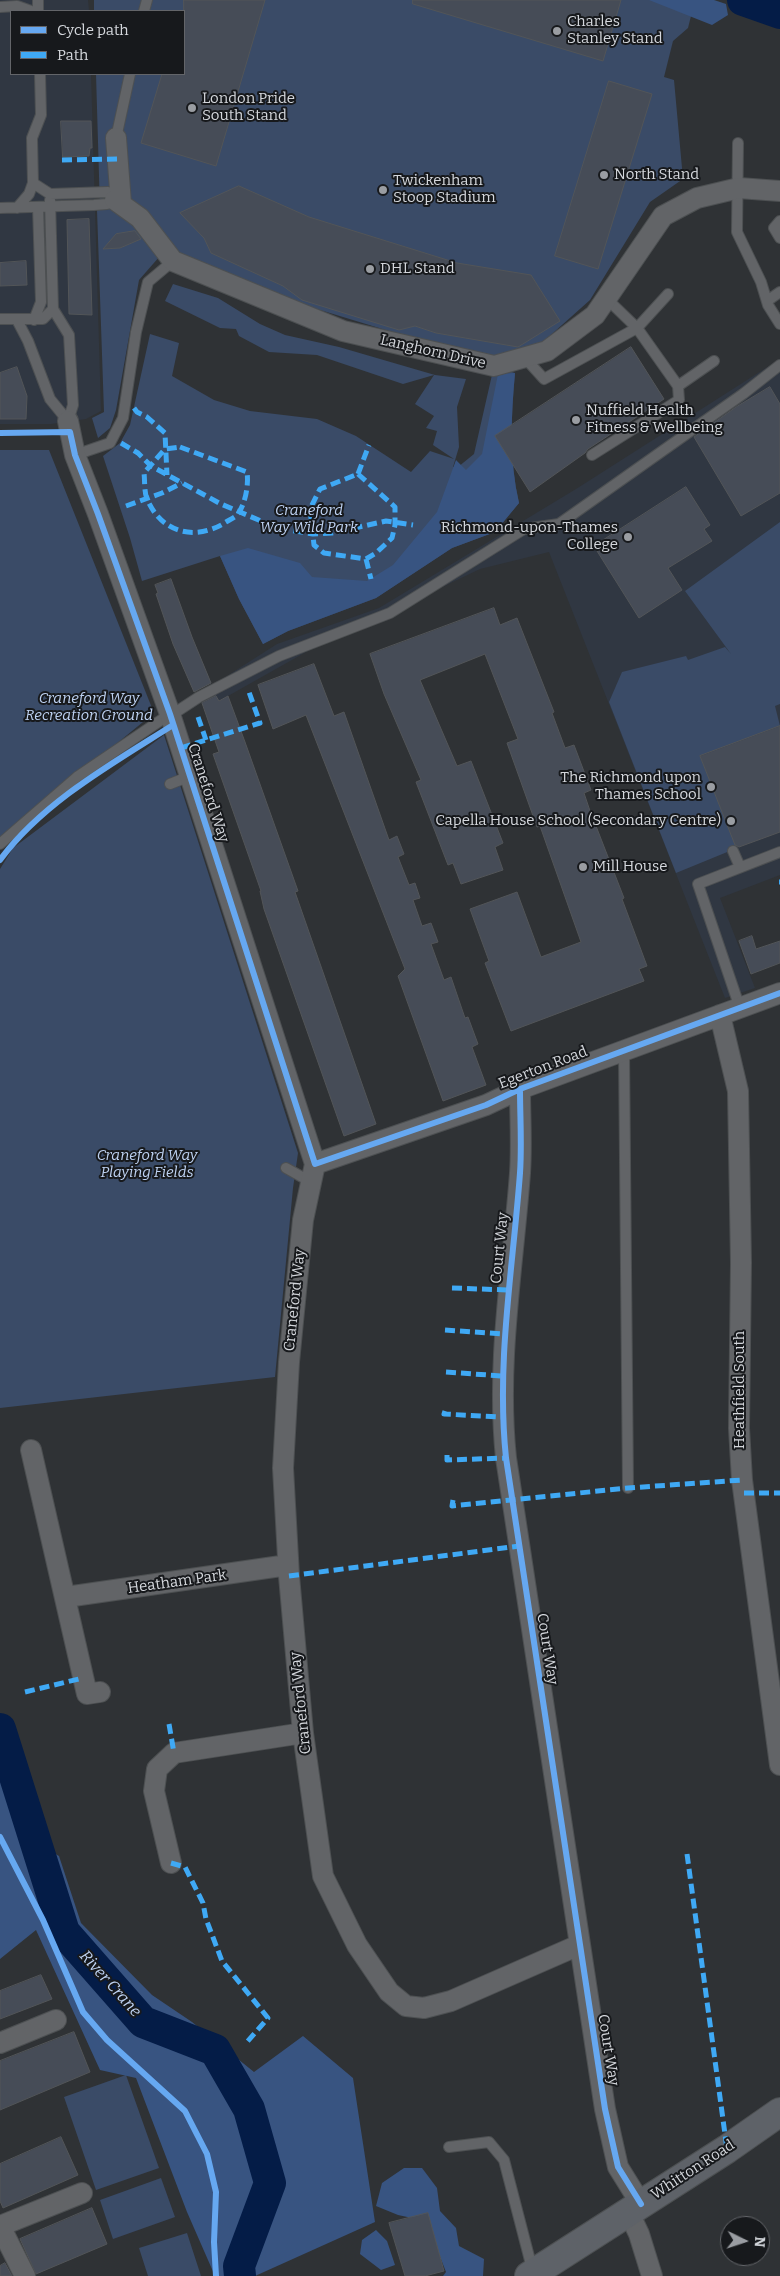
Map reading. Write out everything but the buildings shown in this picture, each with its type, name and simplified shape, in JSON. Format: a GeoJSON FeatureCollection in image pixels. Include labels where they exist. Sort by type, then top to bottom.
{"type":"FeatureCollection","features":[{"type":"Feature","properties":{"kind":"main road","name":"Whitton Road"},"geometry":{"type":"LineString","coordinates":[[531,2274],[727,2149],[780,2112]]}},
{"type":"Feature","properties":{"kind":"street"},"geometry":{"type":"LineString","coordinates":[[116,138],[118,202],[140,218],[173,261]]}},
{"type":"Feature","properties":{"kind":"street","name":"Langhorn Drive"},"geometry":{"type":"LineString","coordinates":[[173,261],[343,331],[494,366],[548,351],[595,315],[664,216],[697,198],[739,188],[780,191]]}},
{"type":"Feature","properties":{"kind":"street","name":"Craneford Way"},"geometry":{"type":"LineString","coordinates":[[68,421],[75,455],[98,514],[190,776],[313,1173],[303,1220],[289,1362],[283,1468],[288,1565],[303,1733],[323,1876],[357,1945],[389,1992],[406,2006],[424,2008],[451,2001],[579,1945]]}},
{"type":"Feature","properties":{"kind":"street","name":"Egerton Road"},"geometry":{"type":"LineString","coordinates":[[313,1173],[486,1105],[520,1089],[780,993]]}},
{"type":"Feature","properties":{"kind":"street","name":"Heathfield South"},"geometry":{"type":"LineString","coordinates":[[720,1015],[738,1091],[741,1263],[739,1428],[742,1480],[780,1765]]}},
{"type":"Feature","properties":{"kind":"street","name":"Court Way"},"geometry":{"type":"LineString","coordinates":[[520,1089],[520,1172],[506,1316],[501,1417],[518,1546],[605,2109],[616,2162],[635,2208],[652,2276]]}},
{"type":"Feature","properties":{"kind":"street"},"geometry":{"type":"LineString","coordinates":[[31,1450],[66,1597],[86,1694],[100,1692]]}},
{"type":"Feature","properties":{"kind":"street","name":"Heatham Park"},"geometry":{"type":"LineString","coordinates":[[66,1597],[288,1565]]}},
{"type":"Feature","properties":{"kind":"street"},"geometry":{"type":"LineString","coordinates":[[171,1863],[154,1791],[157,1769],[174,1753],[303,1733]]}},
{"type":"Feature","properties":{"kind":"street"},"geometry":{"type":"LineString","coordinates":[[0,2043],[56,2020]]}},
{"type":"Feature","properties":{"kind":"street"},"geometry":{"type":"LineString","coordinates":[[25,2276],[0,2226],[82,2193]]}},
{"type":"Feature","properties":{"kind":"lane"},"geometry":{"type":"LineString","coordinates":[[0,7],[17,6],[29,10]]}},
{"type":"Feature","properties":{"kind":"lane"},"geometry":{"type":"LineString","coordinates":[[17,208],[28,194],[33,183],[32,138],[41,115],[40,75]]}},
{"type":"Feature","properties":{"kind":"lane"},"geometry":{"type":"LineString","coordinates":[[116,138],[130,75]]}},
{"type":"Feature","properties":{"kind":"lane"},"geometry":{"type":"LineString","coordinates":[[738,143],[739,188],[737,232],[761,282],[767,301],[780,324]]}},
{"type":"Feature","properties":{"kind":"lane"},"geometry":{"type":"LineString","coordinates":[[33,183],[50,194],[108,192],[118,202]]}},
{"type":"Feature","properties":{"kind":"lane"},"geometry":{"type":"LineString","coordinates":[[50,194],[53,309],[69,335],[73,405],[68,421]]}},
{"type":"Feature","properties":{"kind":"lane"},"geometry":{"type":"LineString","coordinates":[[0,208],[50,207],[118,202]]}},
{"type":"Feature","properties":{"kind":"lane"},"geometry":{"type":"LineString","coordinates":[[38,207],[41,302],[39,320]]}},
{"type":"Feature","properties":{"kind":"lane"},"geometry":{"type":"LineString","coordinates":[[780,221],[774,228],[780,238]]}},
{"type":"Feature","properties":{"kind":"lane"},"geometry":{"type":"LineString","coordinates":[[75,455],[110,443],[123,418],[136,332],[148,282],[173,261]]}},
{"type":"Feature","properties":{"kind":"lane"},"geometry":{"type":"LineString","coordinates":[[767,301],[780,292]]}},
{"type":"Feature","properties":{"kind":"lane"},"geometry":{"type":"LineString","coordinates":[[525,358],[544,379],[636,328],[668,294]]}},
{"type":"Feature","properties":{"kind":"lane"},"geometry":{"type":"LineString","coordinates":[[592,455],[679,400],[678,386],[636,328],[607,299]]}},
{"type":"Feature","properties":{"kind":"lane"},"geometry":{"type":"LineString","coordinates":[[0,319],[39,320],[53,309]]}},
{"type":"Feature","properties":{"kind":"lane"},"geometry":{"type":"LineString","coordinates":[[17,320],[28,340],[50,399],[68,421]]}},
{"type":"Feature","properties":{"kind":"lane"},"geometry":{"type":"LineString","coordinates":[[678,386],[714,361]]}},
{"type":"Feature","properties":{"kind":"lane"},"geometry":{"type":"LineString","coordinates":[[0,844],[77,777],[199,697],[279,656],[390,613],[524,529],[559,524],[750,389],[780,365]]}},
{"type":"Feature","properties":{"kind":"lane"},"geometry":{"type":"LineString","coordinates":[[170,784],[190,776]]}},
{"type":"Feature","properties":{"kind":"lane"},"geometry":{"type":"LineString","coordinates":[[733,850],[740,867]]}},
{"type":"Feature","properties":{"kind":"lane"},"geometry":{"type":"LineString","coordinates":[[740,1008],[698,884],[780,852]]}},
{"type":"Feature","properties":{"kind":"lane"},"geometry":{"type":"LineString","coordinates":[[624,1050],[628,1488]]}},
{"type":"Feature","properties":{"kind":"lane"},"geometry":{"type":"LineString","coordinates":[[286,1168],[313,1173]]}},
{"type":"Feature","properties":{"kind":"lane"},"geometry":{"type":"LineString","coordinates":[[449,2147],[489,2142],[504,2160],[531,2274]]}},
{"type":"Feature","properties":{"kind":"shaded area"},"geometry":{"type":"Polygon","coordinates":[[[0,0],[88,0],[89,10],[10,10],[10,75],[91,75],[101,411],[86,419],[51,424],[0,424],[0,0]]]}},
{"type":"Feature","properties":{"kind":"shaded area"},"geometry":{"type":"Polygon","coordinates":[[[649,0],[714,0],[726,4],[728,15],[712,25],[649,0]]]}},
{"type":"Feature","properties":{"kind":"shaded area"},"geometry":{"type":"Polygon","coordinates":[[[780,359],[780,875],[720,898],[755,988],[725,998],[549,552],[480,569],[306,652],[205,709],[199,697],[202,692],[277,644],[379,608],[576,489],[780,359]]]}},
{"type":"Feature","properties":{"kind":"shaded area"},"geometry":{"type":"Polygon","coordinates":[[[515,373],[512,454],[519,503],[495,532],[452,548],[376,598],[288,631],[263,644],[239,599],[220,556],[248,548],[300,563],[312,577],[367,581],[393,565],[437,512],[456,460],[466,470],[482,454],[498,374],[515,373]]]}},
{"type":"Feature","properties":{"kind":"shaded area"},"geometry":{"type":"Polygon","coordinates":[[[0,1747],[30,1839],[59,1856],[81,1923],[152,1995],[192,2022],[254,2072],[303,2036],[353,2078],[375,2222],[255,2276],[215,2276],[187,2212],[136,2078],[100,2070],[36,1930],[0,1959],[0,1747]]]}},
{"type":"Feature","properties":{"kind":"shaded area"},"geometry":{"type":"Polygon","coordinates":[[[404,2168],[422,2168],[437,2188],[440,2211],[456,2228],[459,2246],[484,2259],[483,2276],[443,2276],[446,2272],[426,2221],[398,2215],[376,2206],[382,2183],[404,2168]]]}},
{"type":"Feature","properties":{"kind":"shaded area"},"geometry":{"type":"Polygon","coordinates":[[[376,2230],[387,2241],[395,2265],[381,2270],[360,2254],[362,2240],[376,2230]]]}},
{"type":"Feature","properties":{"kind":"green space","name":"Twickenham Stoop Stadium"},"geometry":{"type":"Polygon","coordinates":[[[94,0],[680,0],[694,4],[688,28],[673,41],[664,77],[674,80],[683,179],[650,202],[590,300],[525,358],[471,356],[238,285],[160,256],[139,280],[116,410],[110,428],[98,438],[92,418],[104,412],[97,210],[100,210],[96,75],[185,75],[185,10],[94,10],[94,0]]]}},
{"type":"Feature","properties":{"kind":"green space","name":"Craneford Way Wild Park"},"geometry":{"type":"Polygon","coordinates":[[[173,284],[218,298],[260,324],[285,335],[339,347],[435,375],[466,379],[457,407],[459,447],[453,467],[458,467],[474,454],[494,366],[515,373],[512,454],[519,503],[495,532],[452,548],[376,598],[288,631],[263,644],[239,599],[220,556],[142,581],[103,456],[120,443],[130,425],[150,334],[179,343],[172,376],[214,400],[250,411],[317,419],[356,436],[411,472],[430,451],[454,459],[433,445],[437,431],[426,428],[434,416],[415,404],[434,375],[403,384],[317,355],[269,352],[239,336],[236,329],[220,328],[165,301],[173,284]]]}},
{"type":"Feature","properties":{"kind":"green space","name":"Craneford Way Recreation Ground"},"geometry":{"type":"Polygon","coordinates":[[[0,450],[49,450],[154,713],[0,839],[0,450]]]}},
{"type":"Feature","properties":{"kind":"green space","name":"The Richmond upon Thames School"},"geometry":{"type":"Polygon","coordinates":[[[780,522],[780,704],[775,706],[780,726],[700,756],[737,848],[676,873],[609,702],[622,672],[686,656],[688,660],[725,647],[731,654],[685,591],[780,522]]]}},
{"type":"Feature","properties":{"kind":"green space","name":"Craneford Way Playing Fields"},"geometry":{"type":"Polygon","coordinates":[[[164,735],[298,1153],[275,1377],[0,1408],[0,869],[13,848],[164,735]]]}},
{"type":"Feature","properties":{"kind":"green space"},"geometry":{"type":"Polygon","coordinates":[[[126,2075],[159,2168],[96,2190],[64,2097],[126,2075]]]}},
{"type":"Feature","properties":{"kind":"green space"},"geometry":{"type":"Polygon","coordinates":[[[161,2178],[175,2217],[113,2239],[100,2200],[161,2178]]]}},
{"type":"Feature","properties":{"kind":"green space"},"geometry":{"type":"Polygon","coordinates":[[[187,2233],[201,2276],[148,2276],[139,2248],[187,2233]]]}},
{"type":"Feature","properties":{"kind":"waterway"},"geometry":{"type":"LineString","coordinates":[[743,0],[780,13]]}},
{"type":"Feature","properties":{"kind":"waterway","name":"River Crane"},"geometry":{"type":"LineString","coordinates":[[0,1729],[64,1932],[143,2022],[215,2050],[249,2109],[270,2183],[239,2266],[240,2276]]}},
{"type":"Feature","properties":{"kind":"marked path"},"geometry":{"type":"LineString","coordinates":[[62,160],[118,159]]}},
{"type":"Feature","properties":{"kind":"marked path"},"geometry":{"type":"LineString","coordinates":[[134,408],[165,433],[167,475]]}},
{"type":"Feature","properties":{"kind":"marked path"},"geometry":{"type":"LineString","coordinates":[[121,443],[138,453],[151,466],[221,504],[268,524],[289,530],[313,534],[332,533],[386,521],[413,525]]}},
{"type":"Feature","properties":{"kind":"marked path"},"geometry":{"type":"LineString","coordinates":[[358,474],[369,445]]}},
{"type":"Feature","properties":{"kind":"marked path"},"geometry":{"type":"LineString","coordinates":[[180,447],[247,472],[246,496],[236,516],[212,529],[189,532],[169,526],[153,510],[146,496],[144,473],[165,449],[180,447]]}},
{"type":"Feature","properties":{"kind":"marked path"},"geometry":{"type":"LineString","coordinates":[[358,474],[395,507],[395,525],[392,538],[376,553],[366,559],[324,553],[314,545],[310,509],[320,489],[358,474]]}},
{"type":"Feature","properties":{"kind":"marked path"},"geometry":{"type":"LineString","coordinates":[[126,506],[162,493],[182,483]]}},
{"type":"Feature","properties":{"kind":"marked path"},"geometry":{"type":"LineString","coordinates":[[366,559],[371,579]]}},
{"type":"Feature","properties":{"kind":"marked path"},"geometry":{"type":"LineString","coordinates":[[181,748],[260,723],[249,692]]}},
{"type":"Feature","properties":{"kind":"marked path"},"geometry":{"type":"LineString","coordinates":[[198,717],[206,740]]}},
{"type":"Feature","properties":{"kind":"marked path"},"geometry":{"type":"LineString","coordinates":[[452,1288],[508,1290]]}},
{"type":"Feature","properties":{"kind":"marked path"},"geometry":{"type":"LineString","coordinates":[[445,1330],[505,1334]]}},
{"type":"Feature","properties":{"kind":"marked path"},"geometry":{"type":"LineString","coordinates":[[446,1372],[502,1376]]}},
{"type":"Feature","properties":{"kind":"marked path"},"geometry":{"type":"LineString","coordinates":[[445,1411],[444,1414],[501,1417]]}},
{"type":"Feature","properties":{"kind":"marked path"},"geometry":{"type":"LineString","coordinates":[[447,1455],[447,1460],[506,1458]]}},
{"type":"Feature","properties":{"kind":"marked path"},"geometry":{"type":"LineString","coordinates":[[453,1500],[452,1506],[628,1488],[742,1480]]}},
{"type":"Feature","properties":{"kind":"marked path"},"geometry":{"type":"LineString","coordinates":[[744,1493],[780,1493]]}},
{"type":"Feature","properties":{"kind":"marked path"},"geometry":{"type":"LineString","coordinates":[[289,1576],[519,1546]]}},
{"type":"Feature","properties":{"kind":"marked path"},"geometry":{"type":"LineString","coordinates":[[25,1692],[83,1678]]}},
{"type":"Feature","properties":{"kind":"marked path"},"geometry":{"type":"LineString","coordinates":[[169,1724],[174,1753]]}},
{"type":"Feature","properties":{"kind":"marked path"},"geometry":{"type":"LineString","coordinates":[[687,1854],[727,2149]]}},
{"type":"Feature","properties":{"kind":"marked path"},"geometry":{"type":"LineString","coordinates":[[171,1863],[185,1867],[203,1903],[206,1919],[222,1961],[268,2018],[247,2042]]}},
{"type":"Feature","properties":{"kind":"cycle path"},"geometry":{"type":"LineString","coordinates":[[0,433],[70,432],[75,455],[170,714],[315,1164],[486,1105],[520,1089],[780,993]]}},
{"type":"Feature","properties":{"kind":"cycle path"},"geometry":{"type":"LineString","coordinates":[[0,860],[17,839],[58,802],[103,769],[173,725]]}},
{"type":"Feature","properties":{"kind":"cycle path"},"geometry":{"type":"LineString","coordinates":[[520,1089],[520,1173],[504,1351],[503,1422],[506,1458],[605,2109],[618,2167],[641,2204]]}},
{"type":"Feature","properties":{"kind":"cycle path"},"geometry":{"type":"LineString","coordinates":[[0,1837],[43,1920],[83,2012],[107,2040],[185,2111],[207,2154],[216,2192],[214,2242],[216,2276]]}},
{"type":"Feature","properties":{"kind":"place","name":"Charles Stanley Stand"},"geometry":{"type":"Point","coordinates":[557,31]}},
{"type":"Feature","properties":{"kind":"place","name":"London Pride South Stand"},"geometry":{"type":"Point","coordinates":[192,108]}},
{"type":"Feature","properties":{"kind":"place","name":"North Stand"},"geometry":{"type":"Point","coordinates":[604,175]}},
{"type":"Feature","properties":{"kind":"place","name":"Twickenham Stoop Stadium"},"geometry":{"type":"Point","coordinates":[383,190]}},
{"type":"Feature","properties":{"kind":"place","name":"DHL Stand"},"geometry":{"type":"Point","coordinates":[370,269]}},
{"type":"Feature","properties":{"kind":"place","name":"Nuffield Health Fitness & Wellbeing"},"geometry":{"type":"Point","coordinates":[576,420]}},
{"type":"Feature","properties":{"kind":"place","name":"Richmond-upon-Thames College"},"geometry":{"type":"Point","coordinates":[628,537]}},
{"type":"Feature","properties":{"kind":"place","name":"The Richmond upon Thames School"},"geometry":{"type":"Point","coordinates":[711,787]}},
{"type":"Feature","properties":{"kind":"place","name":"Capella House School (Secondary Centre)"},"geometry":{"type":"Point","coordinates":[731,821]}},
{"type":"Feature","properties":{"kind":"place","name":"Mill House"},"geometry":{"type":"Point","coordinates":[583,867]}}]}
